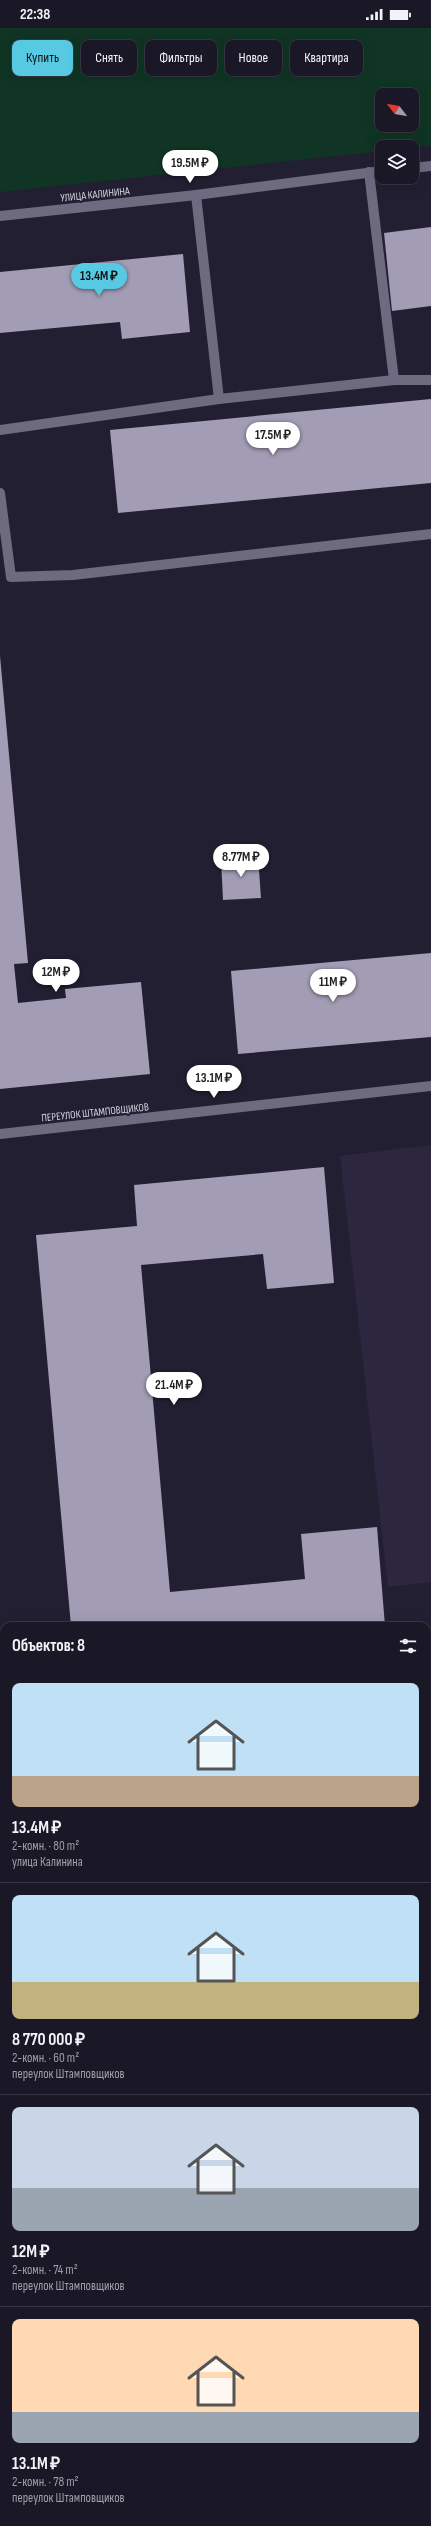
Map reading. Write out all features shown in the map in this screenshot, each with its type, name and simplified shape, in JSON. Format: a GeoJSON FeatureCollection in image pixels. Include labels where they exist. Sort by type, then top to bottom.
{"type":"FeatureCollection","features":[{"type":"Feature","properties":{"kind":"street"},"geometry":{"type":"LineString","coordinates":[[419,167],[431,166]]}},
{"type":"Feature","properties":{"kind":"street"},"geometry":{"type":"LineString","coordinates":[[369,172],[394,380]]}},
{"type":"Feature","properties":{"kind":"street","name":"УЛИЦА КАЛИНИНА"},"geometry":{"type":"LineString","coordinates":[[0,216],[196,195],[375,172]]}},
{"type":"Feature","properties":{"kind":"street"},"geometry":{"type":"LineString","coordinates":[[196,195],[219,399]]}},
{"type":"Feature","properties":{"kind":"street"},"geometry":{"type":"LineString","coordinates":[[0,430],[219,399],[394,380],[431,380]]}},
{"type":"Feature","properties":{"kind":"street"},"geometry":{"type":"LineString","coordinates":[[0,493],[11,577],[73,575],[431,534]]}},
{"type":"Feature","properties":{"kind":"street","name":"ПЕРЕУЛОК ШТАМПОВЩИКОВ"},"geometry":{"type":"LineString","coordinates":[[0,1134],[431,1086]]}},
{"type":"Feature","properties":{"kind":"shaded area"},"geometry":{"type":"Polygon","coordinates":[[[431,1145],[431,1582],[388,1587],[340,1156],[431,1145]]]}},
{"type":"Feature","properties":{"kind":"green space"},"geometry":{"type":"Polygon","coordinates":[[[0,28],[431,28],[431,146],[419,146],[419,140],[375,140],[375,152],[0,192],[0,28]]]}},
{"type":"Feature","properties":{"kind":"building"},"geometry":{"type":"Polygon","coordinates":[[[431,227],[431,306],[392,311],[384,233],[431,227]]]}},
{"type":"Feature","properties":{"kind":"building"},"geometry":{"type":"Polygon","coordinates":[[[183,254],[190,332],[122,339],[120,322],[0,333],[0,272],[183,254]]]}},
{"type":"Feature","properties":{"kind":"building"},"geometry":{"type":"Polygon","coordinates":[[[431,399],[431,483],[118,513],[110,430],[431,399]]]}},
{"type":"Feature","properties":{"kind":"building"},"geometry":{"type":"Polygon","coordinates":[[[0,656],[28,963],[14,964],[18,1003],[66,998],[65,989],[141,982],[150,1074],[0,1089],[0,656]]]}},
{"type":"Feature","properties":{"kind":"building"},"geometry":{"type":"Polygon","coordinates":[[[258,856],[261,898],[223,900],[221,859],[258,856]]]}},
{"type":"Feature","properties":{"kind":"building"},"geometry":{"type":"Polygon","coordinates":[[[431,953],[431,1037],[238,1054],[231,971],[431,953]]]}},
{"type":"Feature","properties":{"kind":"building"},"geometry":{"type":"Polygon","coordinates":[[[324,1167],[334,1283],[267,1289],[263,1254],[141,1265],[170,1592],[305,1579],[301,1534],[377,1527],[385,1622],[71,1622],[36,1235],[137,1226],[134,1185],[324,1167]]]}}]}
